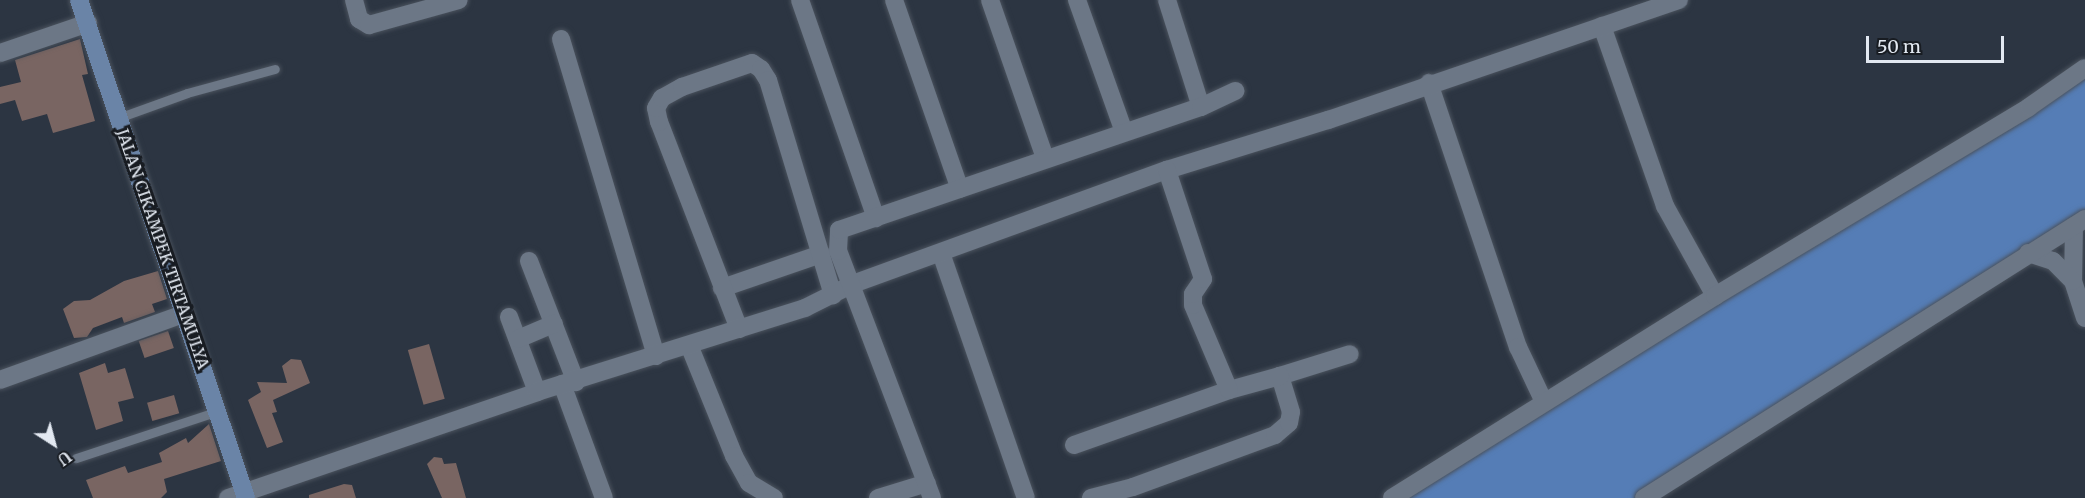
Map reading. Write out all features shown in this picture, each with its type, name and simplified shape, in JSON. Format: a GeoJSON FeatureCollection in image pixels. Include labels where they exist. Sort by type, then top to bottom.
{"type":"FeatureCollection","features":[{"type":"Feature","properties":{"kind":"street","name":"JALAN CIKAMPEK TIRTAMULYA"},"geometry":{"type":"LineString","coordinates":[[79,0],[183,314],[218,411],[239,496]]}},
{"type":"Feature","properties":{"kind":"street"},"geometry":{"type":"LineString","coordinates":[[354,0],[359,19],[369,25],[459,0]]}},
{"type":"Feature","properties":{"kind":"street"},"geometry":{"type":"LineString","coordinates":[[800,0],[876,218]]}},
{"type":"Feature","properties":{"kind":"street"},"geometry":{"type":"LineString","coordinates":[[894,0],[960,189]]}},
{"type":"Feature","properties":{"kind":"street"},"geometry":{"type":"LineString","coordinates":[[990,0],[1045,158]]}},
{"type":"Feature","properties":{"kind":"street"},"geometry":{"type":"LineString","coordinates":[[1077,0],[1124,132]]}},
{"type":"Feature","properties":{"kind":"street"},"geometry":{"type":"LineString","coordinates":[[1167,0],[1201,107]]}},
{"type":"Feature","properties":{"kind":"street"},"geometry":{"type":"LineString","coordinates":[[239,496],[537,392],[690,345],[833,295],[853,284],[1167,170],[1328,120],[1429,82],[1679,0]]}},
{"type":"Feature","properties":{"kind":"street"},"geometry":{"type":"LineString","coordinates":[[0,54],[88,23]]}},
{"type":"Feature","properties":{"kind":"street"},"geometry":{"type":"LineString","coordinates":[[1602,26],[1665,206],[1715,296]]}},
{"type":"Feature","properties":{"kind":"street"},"geometry":{"type":"LineString","coordinates":[[561,39],[656,356]]}},
{"type":"Feature","properties":{"kind":"street"},"geometry":{"type":"LineString","coordinates":[[739,328],[656,108],[662,98],[682,87],[741,66],[752,63],[768,81],[833,295]]}},
{"type":"Feature","properties":{"kind":"street"},"geometry":{"type":"LineString","coordinates":[[1392,498],[1715,296],[1970,144],[2085,68]]}},
{"type":"Feature","properties":{"kind":"street"},"geometry":{"type":"LineString","coordinates":[[1429,82],[1518,346],[1544,402]]}},
{"type":"Feature","properties":{"kind":"street"},"geometry":{"type":"LineString","coordinates":[[878,498],[929,490],[853,284],[838,251],[839,230],[1045,158],[1201,107],[1236,91]]}},
{"type":"Feature","properties":{"kind":"street"},"geometry":{"type":"LineString","coordinates":[[1167,170],[1203,279],[1193,294],[1193,305],[1229,390]]}},
{"type":"Feature","properties":{"kind":"street"},"geometry":{"type":"LineString","coordinates":[[1644,498],[2080,222]]}},
{"type":"Feature","properties":{"kind":"street"},"geometry":{"type":"LineString","coordinates":[[2080,222],[2073,280],[2085,318]]}},
{"type":"Feature","properties":{"kind":"street"},"geometry":{"type":"LineString","coordinates":[[941,253],[1026,498]]}},
{"type":"Feature","properties":{"kind":"street"},"geometry":{"type":"LineString","coordinates":[[2028,253],[2053,261],[2073,280]]}},
{"type":"Feature","properties":{"kind":"street"},"geometry":{"type":"LineString","coordinates":[[722,288],[821,254]]}},
{"type":"Feature","properties":{"kind":"street"},"geometry":{"type":"LineString","coordinates":[[529,261],[554,324],[569,383],[604,498]]}},
{"type":"Feature","properties":{"kind":"street"},"geometry":{"type":"LineString","coordinates":[[0,380],[183,314]]}},
{"type":"Feature","properties":{"kind":"street"},"geometry":{"type":"LineString","coordinates":[[509,317],[537,392]]}},
{"type":"Feature","properties":{"kind":"street"},"geometry":{"type":"LineString","coordinates":[[518,339],[554,324]]}},
{"type":"Feature","properties":{"kind":"street"},"geometry":{"type":"LineString","coordinates":[[690,345],[734,456],[749,483],[774,498]]}},
{"type":"Feature","properties":{"kind":"street"},"geometry":{"type":"LineString","coordinates":[[1074,446],[1229,390],[1350,354]]}},
{"type":"Feature","properties":{"kind":"street"},"geometry":{"type":"LineString","coordinates":[[1091,498],[1133,487],[1275,435],[1289,423],[1291,412],[1280,376]]}},
{"type":"Feature","properties":{"kind":"lane"},"geometry":{"type":"LineString","coordinates":[[118,118],[187,93],[275,69]]}},
{"type":"Feature","properties":{"kind":"lane"},"geometry":{"type":"LineString","coordinates":[[76,458],[218,411]]}},
{"type":"Feature","properties":{"kind":"water"},"geometry":{"type":"Polygon","coordinates":[[[2085,68],[2085,219],[1644,498],[1396,498],[2085,68]]]}},
{"type":"Feature","properties":{"kind":"building"},"geometry":{"type":"Polygon","coordinates":[[[80,39],[88,74],[82,75],[95,121],[53,133],[47,114],[22,121],[15,100],[0,104],[0,87],[21,82],[15,60],[80,39]]]}},
{"type":"Feature","properties":{"kind":"building"},"geometry":{"type":"Polygon","coordinates":[[[158,271],[167,299],[152,304],[155,312],[124,323],[122,317],[93,328],[87,337],[74,338],[63,309],[74,301],[90,300],[124,281],[158,271]]]}},
{"type":"Feature","properties":{"kind":"building"},"geometry":{"type":"Polygon","coordinates":[[[168,331],[174,348],[145,358],[139,341],[168,331]]]}},
{"type":"Feature","properties":{"kind":"building"},"geometry":{"type":"Polygon","coordinates":[[[429,344],[445,399],[424,405],[408,350],[429,344]]]}},
{"type":"Feature","properties":{"kind":"building"},"geometry":{"type":"Polygon","coordinates":[[[291,359],[301,360],[310,383],[273,400],[277,412],[272,413],[283,442],[267,448],[248,400],[261,392],[257,382],[287,383],[282,366],[291,359]]]}},
{"type":"Feature","properties":{"kind":"building"},"geometry":{"type":"Polygon","coordinates":[[[105,363],[108,373],[125,368],[134,398],[118,402],[123,421],[96,430],[79,373],[105,363]]]}},
{"type":"Feature","properties":{"kind":"building"},"geometry":{"type":"Polygon","coordinates":[[[174,395],[179,413],[152,421],[147,403],[174,395]]]}},
{"type":"Feature","properties":{"kind":"building"},"geometry":{"type":"Polygon","coordinates":[[[209,424],[221,461],[164,479],[167,492],[161,498],[93,498],[86,480],[125,466],[128,473],[162,462],[159,453],[186,438],[188,443],[209,424]]]}},
{"type":"Feature","properties":{"kind":"building"},"geometry":{"type":"Polygon","coordinates":[[[434,457],[442,458],[444,464],[456,463],[466,498],[442,498],[427,464],[434,457]]]}},
{"type":"Feature","properties":{"kind":"building"},"geometry":{"type":"Polygon","coordinates":[[[344,484],[352,485],[356,498],[309,498],[309,495],[344,484]]]}}]}
